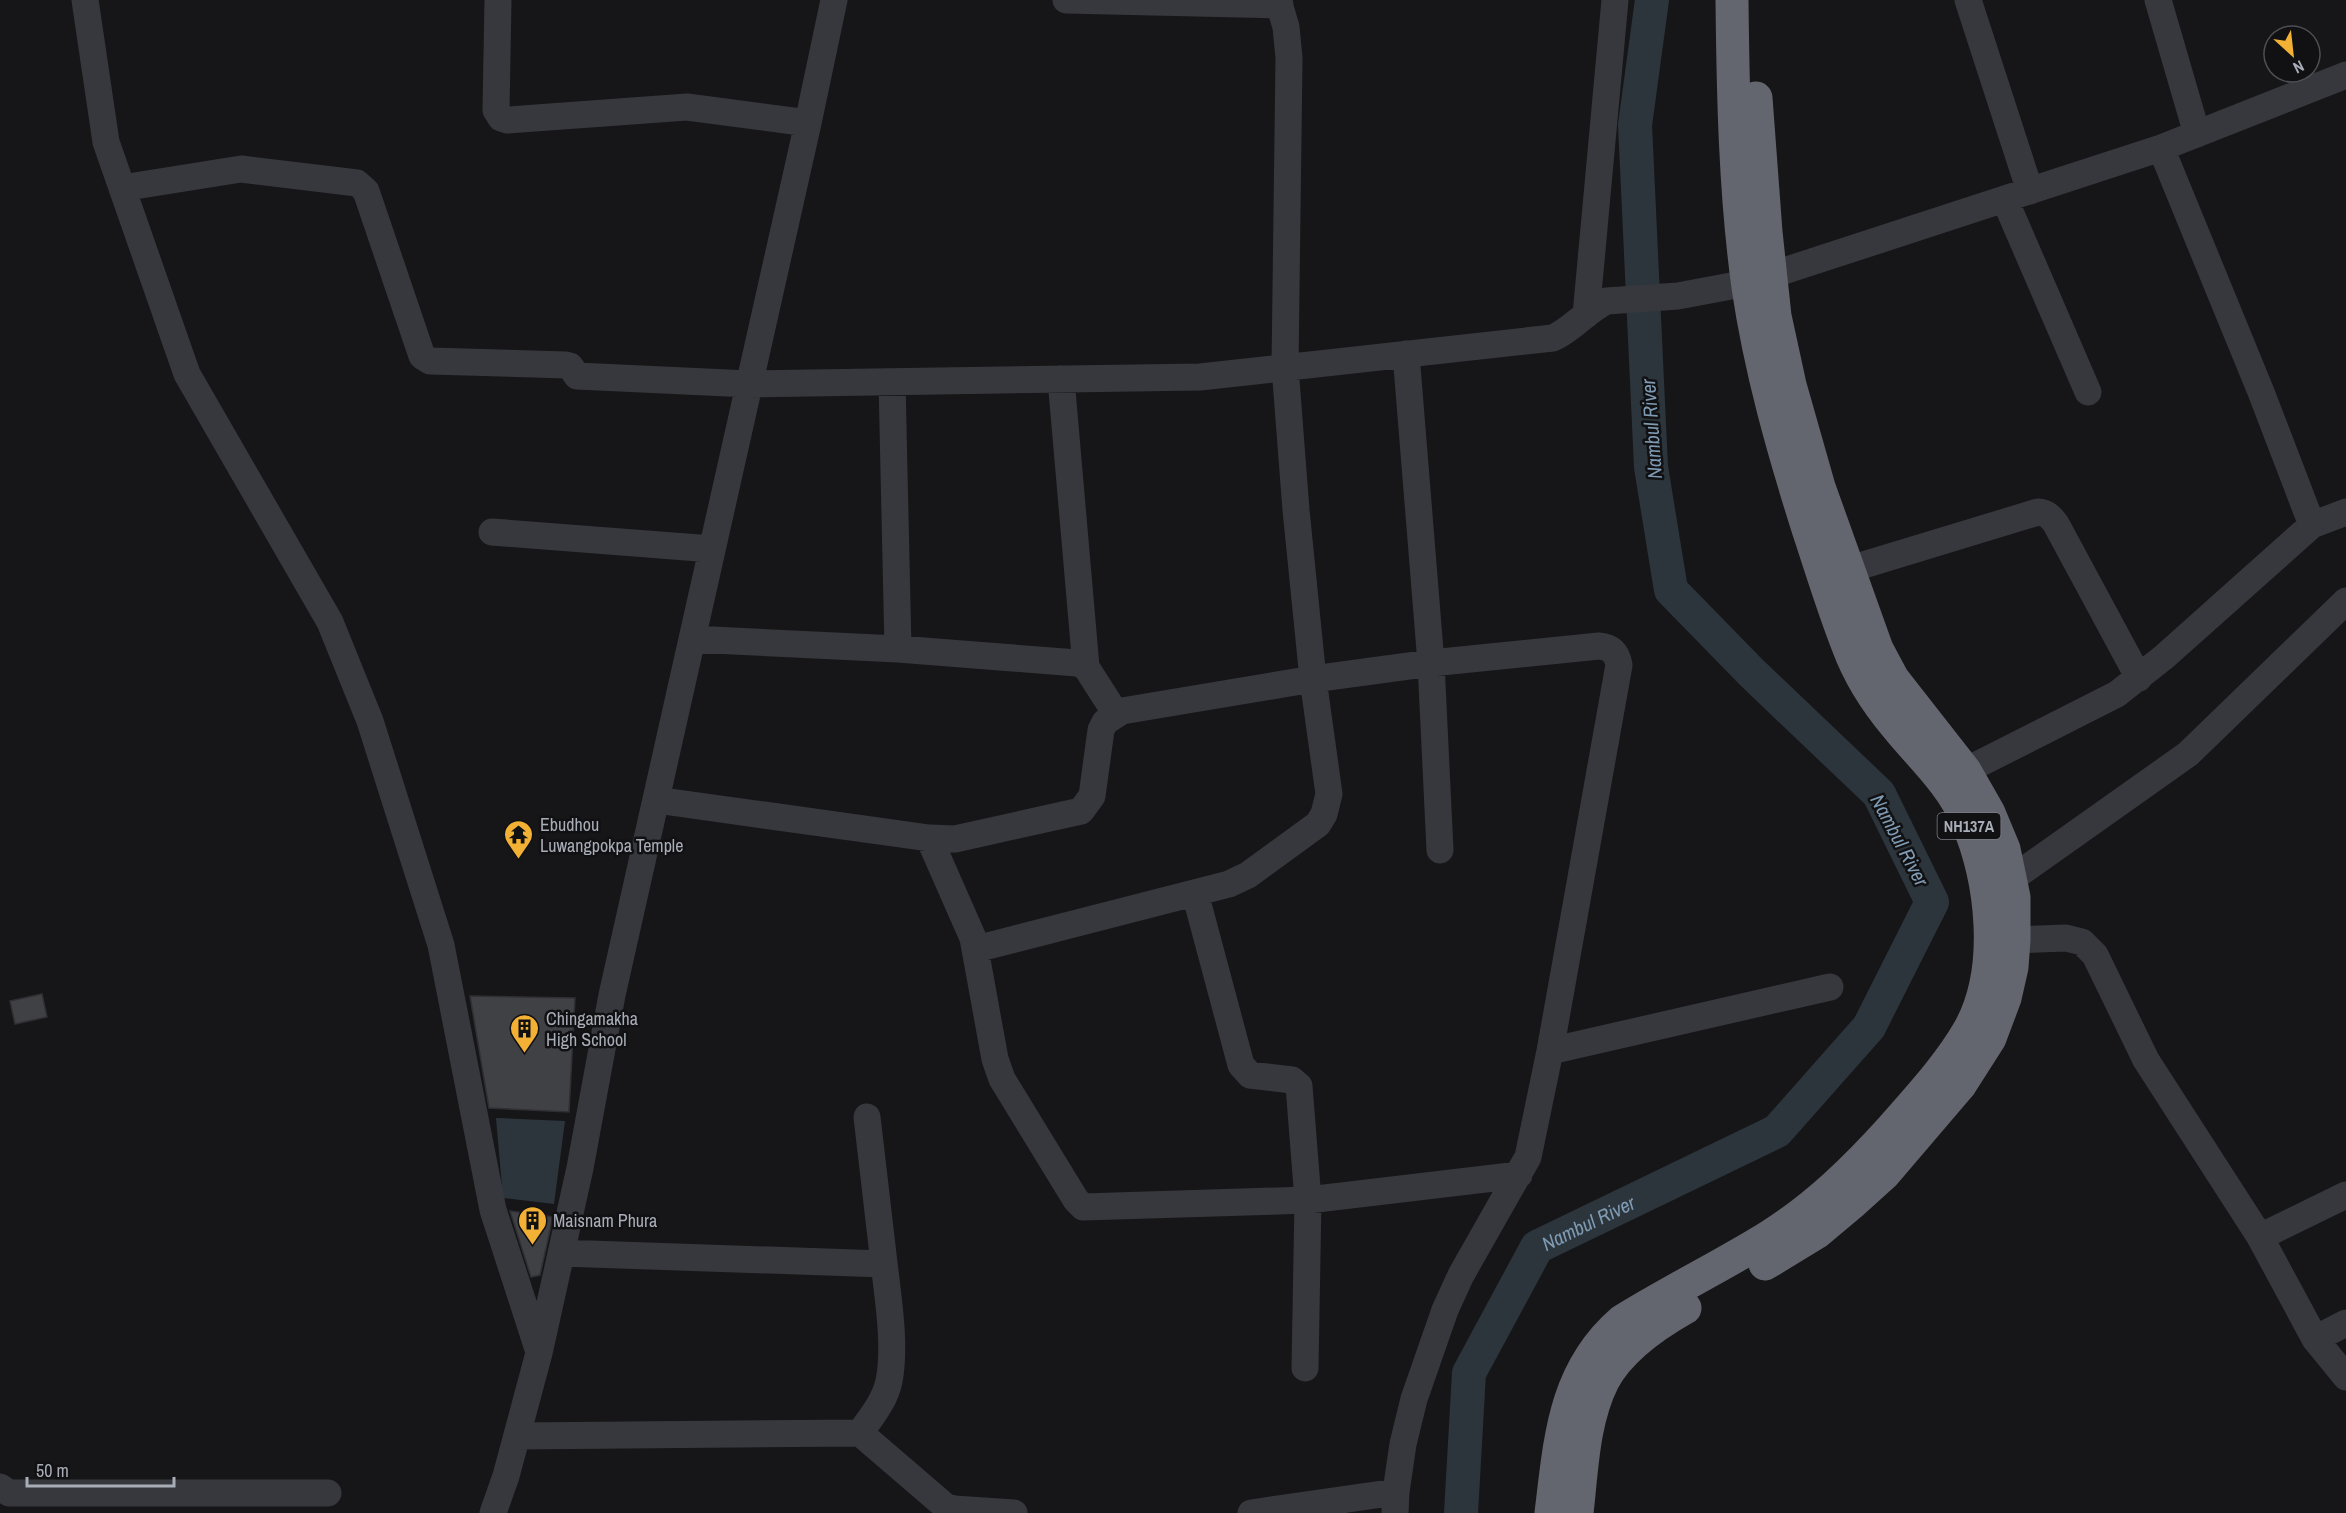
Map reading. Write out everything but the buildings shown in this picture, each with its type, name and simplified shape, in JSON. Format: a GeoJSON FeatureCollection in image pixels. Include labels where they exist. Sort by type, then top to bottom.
{"type":"FeatureCollection","features":[{"type":"Feature","properties":{"kind":"highway","name":"NH137A"},"geometry":{"type":"LineString","coordinates":[[1551,1513],[1560,1439],[1576,1383],[1590,1356],[1608,1334],[1644,1307],[1771,1235],[1851,1173],[1943,1067],[1970,1028],[1982,995],[1990,949],[1990,912],[1985,874],[1964,814],[1955,777],[1893,679],[1877,649],[1819,487],[1790,385],[1775,316],[1759,279],[1738,164],[1732,0]]}},
{"type":"Feature","properties":{"kind":"highway","name":"NH137A"},"geometry":{"type":"LineString","coordinates":[[1577,1513],[1583,1459],[1593,1406],[1604,1380],[1624,1353],[1658,1324],[1816,1233],[1884,1174],[1960,1084],[1990,1038],[2010,978],[2014,940],[2014,897],[2004,849],[1989,813],[1955,777],[1888,716],[1865,684],[1824,580],[1782,442],[1766,378],[1759,279],[1754,0]]}},
{"type":"Feature","properties":{"kind":"street"},"geometry":{"type":"LineString","coordinates":[[85,0],[106,142],[187,374],[330,622],[370,721],[441,945],[493,1210],[539,1353]]}},
{"type":"Feature","properties":{"kind":"street"},"geometry":{"type":"LineString","coordinates":[[498,0],[495,110],[501,118],[507,120],[687,107],[808,123]]}},
{"type":"Feature","properties":{"kind":"street"},"geometry":{"type":"LineString","coordinates":[[493,1513],[539,1353],[580,1168],[612,995],[834,0]]}},
{"type":"Feature","properties":{"kind":"street"},"geometry":{"type":"LineString","coordinates":[[976,949],[1195,893],[1248,875],[1318,824],[1324,814],[1329,794],[1313,679],[1296,510],[1285,367],[1289,58],[1286,27],[1279,3],[1066,0]]}},
{"type":"Feature","properties":{"kind":"street"},"geometry":{"type":"LineString","coordinates":[[1596,308],[1615,0]]}},
{"type":"Feature","properties":{"kind":"street"},"geometry":{"type":"LineString","coordinates":[[1968,0],[2018,195],[2088,392]]}},
{"type":"Feature","properties":{"kind":"street"},"geometry":{"type":"LineString","coordinates":[[2158,0],[2198,134]]}},
{"type":"Feature","properties":{"kind":"street"},"geometry":{"type":"LineString","coordinates":[[122,188],[241,169],[357,183],[366,191],[422,356],[426,360],[566,365],[570,366],[577,376],[749,384],[1200,377],[1553,338],[1596,308],[1678,296],[1759,279],[2161,148],[2346,75]]}},
{"type":"Feature","properties":{"kind":"street"},"geometry":{"type":"LineString","coordinates":[[2161,148],[2261,392],[2312,525]]}},
{"type":"Feature","properties":{"kind":"street"},"geometry":{"type":"LineString","coordinates":[[1406,354],[1431,663],[1440,850]]}},
{"type":"Feature","properties":{"kind":"street"},"geometry":{"type":"LineString","coordinates":[[1061,379],[1086,667],[1116,714]]}},
{"type":"Feature","properties":{"kind":"street"},"geometry":{"type":"LineString","coordinates":[[892,382],[898,649]]}},
{"type":"Feature","properties":{"kind":"street"},"geometry":{"type":"LineString","coordinates":[[1847,570],[2038,512],[2050,515],[2139,678]]}},
{"type":"Feature","properties":{"kind":"street"},"geometry":{"type":"LineString","coordinates":[[1955,777],[2117,694],[2139,678],[2312,525],[2346,512]]}},
{"type":"Feature","properties":{"kind":"street"},"geometry":{"type":"LineString","coordinates":[[492,532],[712,549]]}},
{"type":"Feature","properties":{"kind":"street"},"geometry":{"type":"LineString","coordinates":[[2010,880],[2188,754],[2346,601]]}},
{"type":"Feature","properties":{"kind":"street"},"geometry":{"type":"LineString","coordinates":[[692,639],[898,649],[1072,662],[1086,667]]}},
{"type":"Feature","properties":{"kind":"street"},"geometry":{"type":"LineString","coordinates":[[656,800],[929,838],[955,839],[1081,811],[1092,796],[1101,730],[1105,722],[1122,711],[1313,679],[1431,663],[1599,646],[1606,646],[1614,652],[1619,665],[1550,1051],[1528,1157],[1461,1275],[1445,1310],[1414,1399],[1403,1444],[1395,1503],[1251,1513]]}},
{"type":"Feature","properties":{"kind":"street"},"geometry":{"type":"LineString","coordinates":[[929,838],[969,926],[976,949],[995,1059],[1002,1079],[1070,1191],[1083,1207],[1308,1200],[1519,1175]]}},
{"type":"Feature","properties":{"kind":"street"},"geometry":{"type":"LineString","coordinates":[[1195,893],[1241,1065],[1250,1075],[1292,1080],[1299,1086],[1308,1200],[1305,1368]]}},
{"type":"Feature","properties":{"kind":"street"},"geometry":{"type":"LineString","coordinates":[[2014,940],[2066,938],[2082,942],[2095,955],[2146,1060],[2260,1237],[2314,1339],[2346,1377]]}},
{"type":"Feature","properties":{"kind":"street"},"geometry":{"type":"LineString","coordinates":[[1550,1051],[1830,987]]}},
{"type":"Feature","properties":{"kind":"street"},"geometry":{"type":"LineString","coordinates":[[860,1433],[883,1400],[889,1380],[890,1313],[867,1117]]}},
{"type":"Feature","properties":{"kind":"street"},"geometry":{"type":"LineString","coordinates":[[2260,1237],[2346,1195]]}},
{"type":"Feature","properties":{"kind":"street"},"geometry":{"type":"LineString","coordinates":[[561,1253],[884,1264]]}},
{"type":"Feature","properties":{"kind":"street"},"geometry":{"type":"LineString","coordinates":[[2314,1339],[2346,1323]]}},
{"type":"Feature","properties":{"kind":"street"},"geometry":{"type":"LineString","coordinates":[[517,1436],[860,1433],[945,1506],[954,1509],[1014,1513]]}},
{"type":"Feature","properties":{"kind":"street"},"geometry":{"type":"LineString","coordinates":[[0,1487],[9,1493],[328,1493]]}},
{"type":"Feature","properties":{"kind":"shaded area"},"geometry":{"type":"Polygon","coordinates":[[[496,1118],[565,1121],[554,1204],[503,1198],[496,1118]]]}},
{"type":"Feature","properties":{"kind":"waterway","name":"Nambul River"},"geometry":{"type":"LineString","coordinates":[[1461,1513],[1469,1373],[1537,1247],[1777,1131],[1869,1027],[1932,902],[1879,794],[1751,672],[1671,590],[1651,467],[1635,125],[1652,0]]}},
{"type":"Feature","properties":{"kind":"place","name":"Ebudhou Luwangpokpa Temple"},"geometry":{"type":"Point","coordinates":[519,860]}},
{"type":"Feature","properties":{"kind":"place","name":"Chingamakha High School"},"geometry":{"type":"Point","coordinates":[525,1054]}},
{"type":"Feature","properties":{"kind":"place","name":"Maisnam Phura"},"geometry":{"type":"Point","coordinates":[532,1246]}}]}
